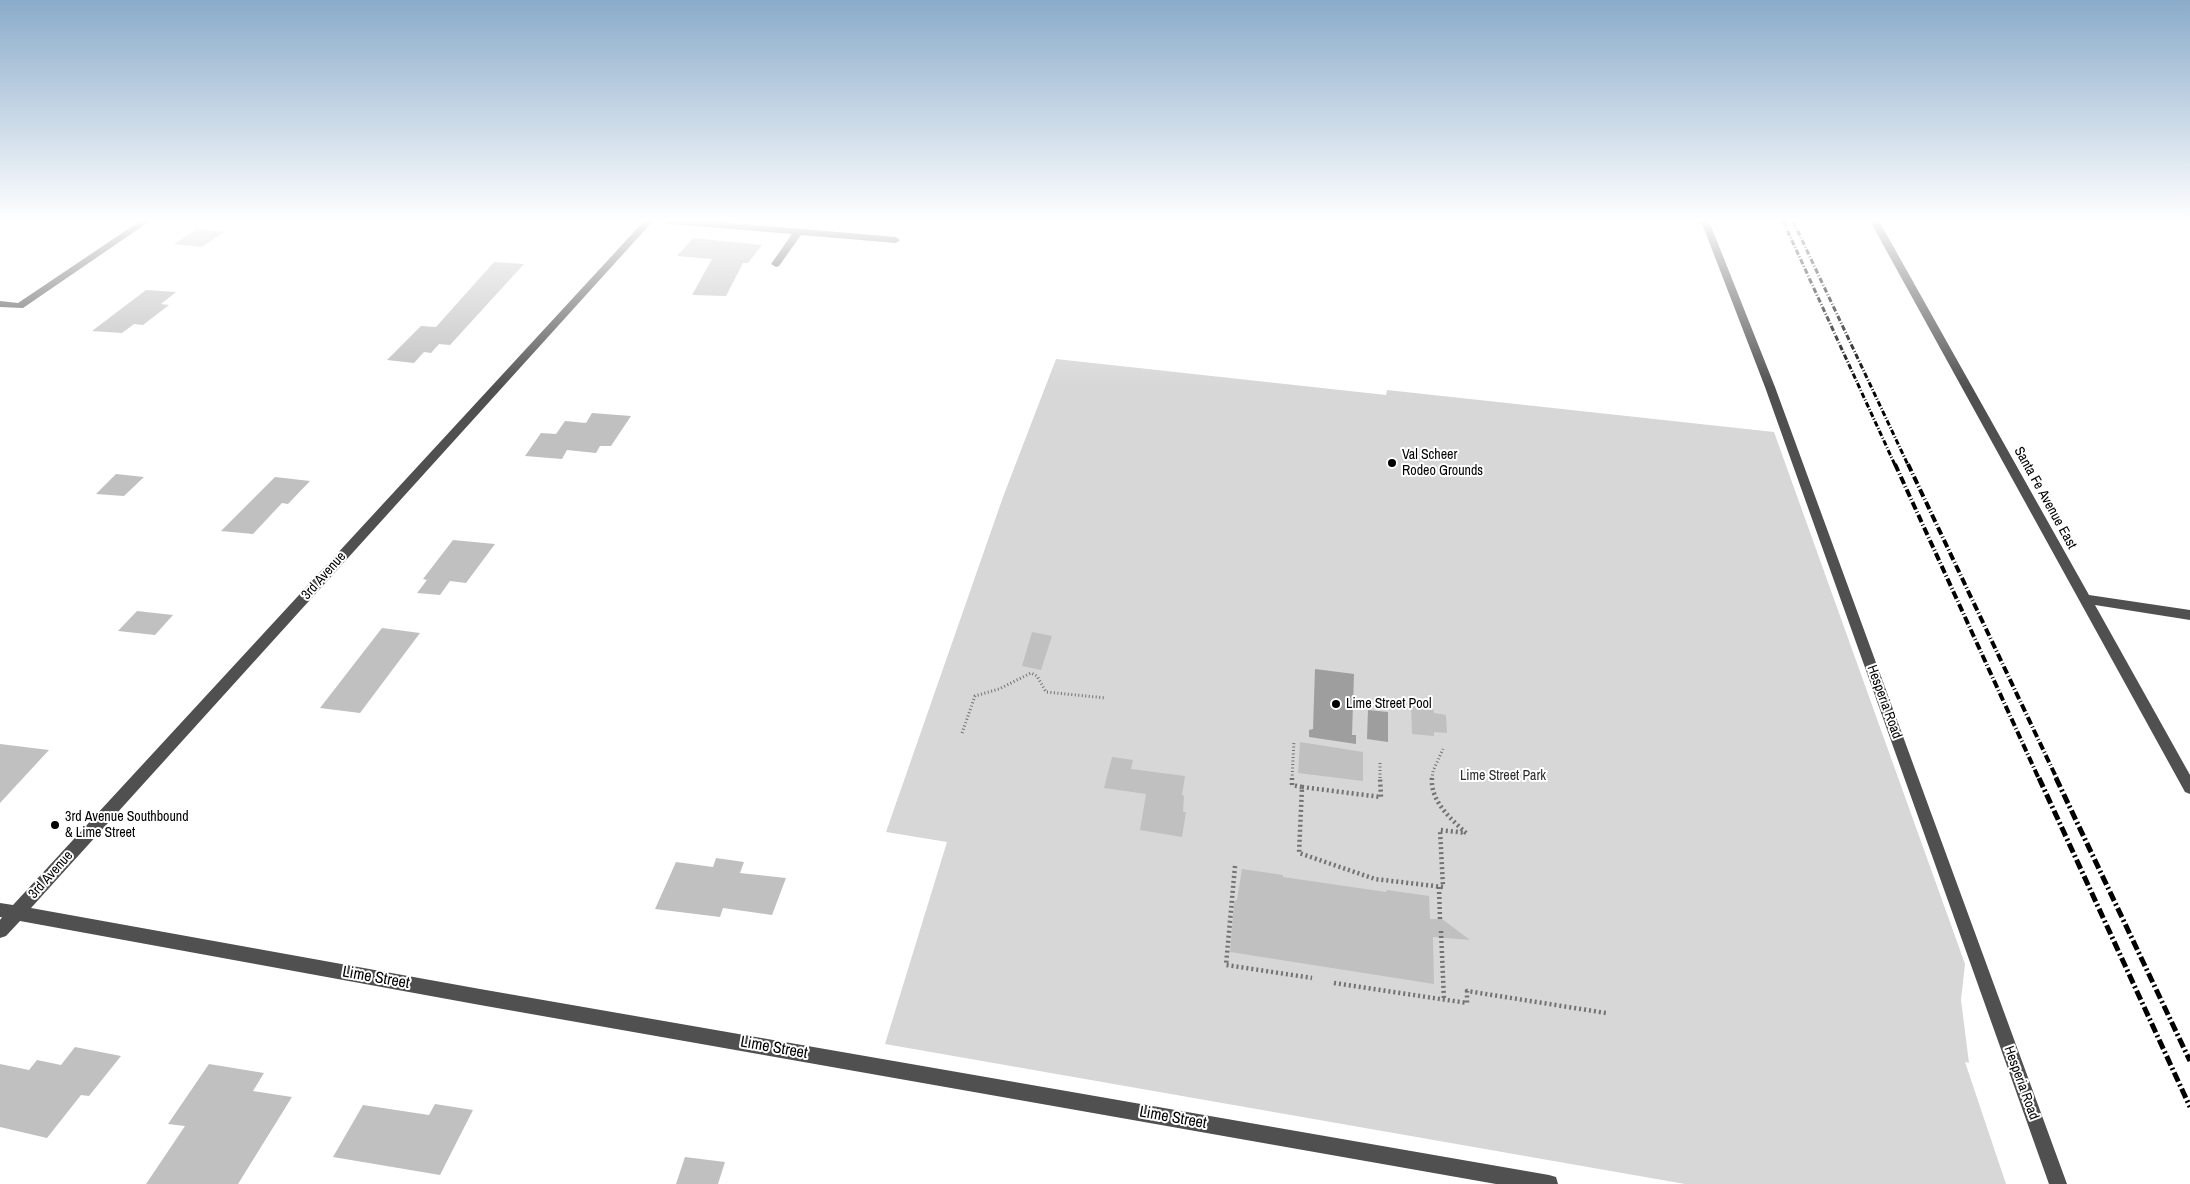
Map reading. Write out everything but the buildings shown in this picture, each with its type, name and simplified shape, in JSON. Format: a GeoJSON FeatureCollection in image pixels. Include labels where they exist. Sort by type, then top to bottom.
{"type":"FeatureCollection","features":[{"type":"Feature","properties":{"kind":"street"},"geometry":{"type":"LineString","coordinates":[[0,304],[20,306],[64,276]]}},
{"type":"Feature","properties":{"kind":"street","name":"3rd Avenue"},"geometry":{"type":"LineString","coordinates":[[0,931],[8,911],[598,276]]}},
{"type":"Feature","properties":{"kind":"street","name":"Hesperia Road"},"geometry":{"type":"LineString","coordinates":[[1727,276],[1770,387],[2058,1184]]}},
{"type":"Feature","properties":{"kind":"street","name":"Santa Fe Avenue East"},"geometry":{"type":"LineString","coordinates":[[1905,276],[2190,788]]}},
{"type":"Feature","properties":{"kind":"street"},"geometry":{"type":"LineString","coordinates":[[2084,599],[2190,615]]}},
{"type":"Feature","properties":{"kind":"street","name":"Lime Street"},"geometry":{"type":"LineString","coordinates":[[8,911],[480,997],[1549,1184]]}},
{"type":"Feature","properties":{"kind":"path"},"geometry":{"type":"LineString","coordinates":[[962,733],[975,696],[999,689],[1031,673],[1037,676],[1046,692],[1106,698]]}},
{"type":"Feature","properties":{"kind":"path"},"geometry":{"type":"LineString","coordinates":[[1294,741],[1292,785],[1382,797],[1380,763]]}},
{"type":"Feature","properties":{"kind":"path"},"geometry":{"type":"LineString","coordinates":[[1302,787],[1299,853],[1375,878],[1443,887],[1440,830],[1466,833],[1441,806],[1434,793],[1432,774],[1443,749]]}},
{"type":"Feature","properties":{"kind":"path"},"geometry":{"type":"LineString","coordinates":[[1235,866],[1226,965],[1312,978]]}},
{"type":"Feature","properties":{"kind":"path"},"geometry":{"type":"LineString","coordinates":[[1439,887],[1440,919]]}},
{"type":"Feature","properties":{"kind":"path"},"geometry":{"type":"LineString","coordinates":[[1441,931],[1444,1000]]}},
{"type":"Feature","properties":{"kind":"path"},"geometry":{"type":"LineString","coordinates":[[1334,983],[1467,1003],[1468,991],[1606,1014]]}},
{"type":"Feature","properties":{"kind":"green space","name":"Lime Street Park"},"geometry":{"type":"Polygon","coordinates":[[[1056,359],[1386,395],[1387,390],[1774,432],[1965,964],[1961,1000],[1969,1063],[1965,1062],[2006,1184],[1685,1184],[885,1044],[947,842],[886,832],[1003,497],[1056,359]]]}},
{"type":"Feature","properties":{"kind":"shaded area"},"geometry":{"type":"Polygon","coordinates":[[[1315,669],[1354,674],[1352,735],[1356,735],[1356,744],[1309,737],[1309,730],[1313,729],[1315,669]]]}},
{"type":"Feature","properties":{"kind":"shaded area"},"geometry":{"type":"Polygon","coordinates":[[[1368,710],[1388,712],[1388,742],[1367,739],[1368,710]]]}},
{"type":"Feature","properties":{"kind":"railway"},"geometry":{"type":"LineString","coordinates":[[1808,276],[1895,465]]}},
{"type":"Feature","properties":{"kind":"railway"},"geometry":{"type":"LineString","coordinates":[[1819,276],[1908,465]]}},
{"type":"Feature","properties":{"kind":"railway"},"geometry":{"type":"LineString","coordinates":[[1895,464],[2039,779]]}},
{"type":"Feature","properties":{"kind":"railway"},"geometry":{"type":"LineString","coordinates":[[1908,464],[2057,779]]}},
{"type":"Feature","properties":{"kind":"railway"},"geometry":{"type":"LineString","coordinates":[[2039,778],[2190,1107]]}},
{"type":"Feature","properties":{"kind":"railway"},"geometry":{"type":"LineString","coordinates":[[2056,778],[2190,1061]]}},
{"type":"Feature","properties":{"kind":"place","name":"Val Scheer Rodeo Grounds"},"geometry":{"type":"Point","coordinates":[1392,463]}},
{"type":"Feature","properties":{"kind":"place","name":"Lime Street Pool"},"geometry":{"type":"Point","coordinates":[1336,704]}},
{"type":"Feature","properties":{"kind":"place","name":"3rd Avenue Southbound & Lime Street"},"geometry":{"type":"Point","coordinates":[55,825]}}]}
